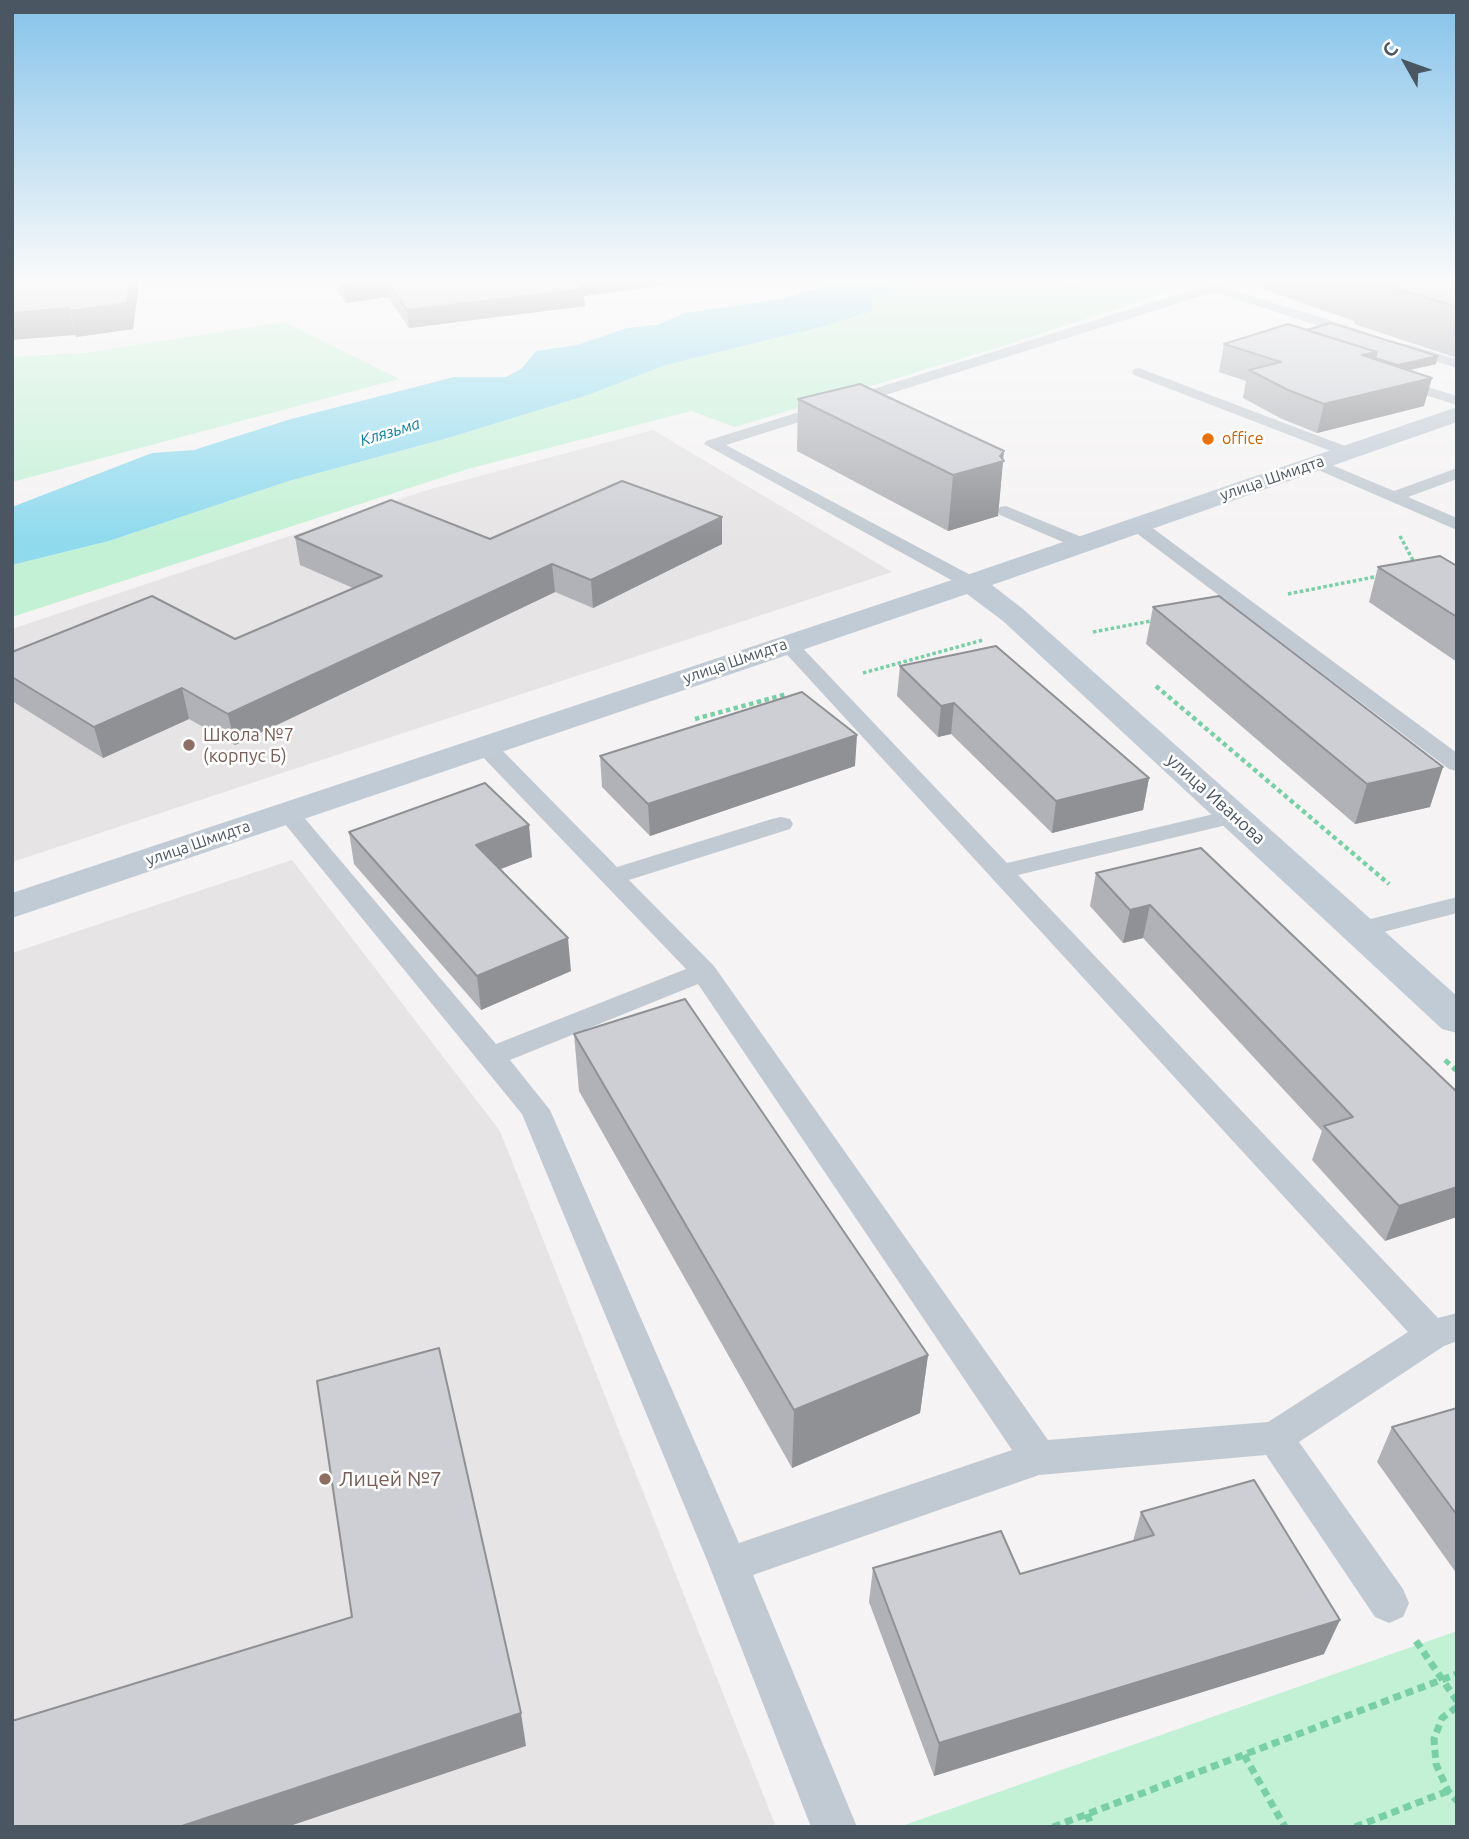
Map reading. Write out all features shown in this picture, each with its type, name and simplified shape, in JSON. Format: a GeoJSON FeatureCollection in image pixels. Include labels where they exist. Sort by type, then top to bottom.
{"type":"FeatureCollection","features":[{"type":"Feature","properties":{"kind":"street","name":"улица Шмидта"},"geometry":{"type":"LineString","coordinates":[[12,906],[971,583],[1457,414]]}},
{"type":"Feature","properties":{"kind":"street","name":"улица Иванова"},"geometry":{"type":"LineString","coordinates":[[971,583],[1013,615],[1457,1019]]}},
{"type":"Feature","properties":{"kind":"lane"},"geometry":{"type":"LineString","coordinates":[[960,367],[712,444],[971,583]]}},
{"type":"Feature","properties":{"kind":"lane"},"geometry":{"type":"LineString","coordinates":[[1139,372],[1346,452]]}},
{"type":"Feature","properties":{"kind":"lane"},"geometry":{"type":"LineString","coordinates":[[1375,374],[1457,401]]}},
{"type":"Feature","properties":{"kind":"lane"},"geometry":{"type":"LineString","coordinates":[[1315,463],[1457,525]]}},
{"type":"Feature","properties":{"kind":"lane"},"geometry":{"type":"LineString","coordinates":[[1394,497],[1457,473]]}},
{"type":"Feature","properties":{"kind":"lane"},"geometry":{"type":"LineString","coordinates":[[1006,511],[1083,544]]}},
{"type":"Feature","properties":{"kind":"lane"},"geometry":{"type":"LineString","coordinates":[[1137,525],[1457,765]]}},
{"type":"Feature","properties":{"kind":"lane"},"geometry":{"type":"LineString","coordinates":[[729,1565],[1039,1458],[1275,1438],[1444,1331],[1000,872],[787,643]]}},
{"type":"Feature","properties":{"kind":"lane"},"geometry":{"type":"LineString","coordinates":[[485,746],[704,972],[1039,1458]]}},
{"type":"Feature","properties":{"kind":"lane"},"geometry":{"type":"LineString","coordinates":[[288,813],[535,1110],[729,1565],[834,1827]]}},
{"type":"Feature","properties":{"kind":"lane"},"geometry":{"type":"LineString","coordinates":[[1000,872],[1235,816]]}},
{"type":"Feature","properties":{"kind":"lane"},"geometry":{"type":"LineString","coordinates":[[611,877],[781,824]]}},
{"type":"Feature","properties":{"kind":"lane"},"geometry":{"type":"LineString","coordinates":[[1360,930],[1457,905]]}},
{"type":"Feature","properties":{"kind":"lane"},"geometry":{"type":"LineString","coordinates":[[490,1057],[704,972]]}},
{"type":"Feature","properties":{"kind":"lane"},"geometry":{"type":"LineString","coordinates":[[1275,1438],[1390,1603]]}},
{"type":"Feature","properties":{"kind":"path"},"geometry":{"type":"LineString","coordinates":[[1376,490],[1418,568]]}},
{"type":"Feature","properties":{"kind":"path"},"geometry":{"type":"LineString","coordinates":[[1390,1603],[1457,1701]]}},
{"type":"Feature","properties":{"kind":"path"},"geometry":{"type":"LineString","coordinates":[[1053,1827],[1457,1674]]}},
{"type":"Feature","properties":{"kind":"path"},"geometry":{"type":"LineString","coordinates":[[1457,1707],[1442,1718],[1434,1739],[1436,1764],[1448,1791],[1457,1801]]}},
{"type":"Feature","properties":{"kind":"path"},"geometry":{"type":"LineString","coordinates":[[1244,1755],[1285,1827]]}},
{"type":"Feature","properties":{"kind":"path"},"geometry":{"type":"LineString","coordinates":[[1355,1827],[1448,1791]]}},
{"type":"Feature","properties":{"kind":"path"},"geometry":{"type":"LineString","coordinates":[[1087,1814],[1092,1827]]}},
{"type":"Feature","properties":{"kind":"shaded area","name":"Школа №7 (корпус Б)"},"geometry":{"type":"Polygon","coordinates":[[[653,430],[892,572],[12,862],[12,629],[427,490],[653,430]]]}},
{"type":"Feature","properties":{"kind":"shaded area","name":"Лицей №7"},"geometry":{"type":"Polygon","coordinates":[[[292,860],[500,1131],[776,1827],[12,1827],[12,953],[292,860]]]}},
{"type":"Feature","properties":{"kind":"green space"},"geometry":{"type":"Polygon","coordinates":[[[12,367],[374,367],[399,379],[12,482],[12,367]]]}},
{"type":"Feature","properties":{"kind":"green space"},"geometry":{"type":"Polygon","coordinates":[[[661,367],[934,367],[735,427],[691,411],[468,469],[12,617],[12,565],[109,541],[289,481],[448,438],[588,395],[661,367]]]}},
{"type":"Feature","properties":{"kind":"green space"},"geometry":{"type":"Polygon","coordinates":[[[1457,1631],[1457,1827],[899,1827],[1457,1631]]]}},
{"type":"Feature","properties":{"kind":"water","name":"Клязьма"},"geometry":{"type":"Polygon","coordinates":[[[523,367],[661,367],[588,395],[448,438],[289,481],[109,541],[12,565],[12,507],[152,453],[194,450],[291,419],[454,377],[506,377],[523,367]]]}},
{"type":"Feature","properties":{"kind":"building"},"geometry":{"type":"Polygon","coordinates":[[[1262,367],[1398,367],[1432,378],[1324,404],[1288,390],[1249,370],[1262,367]]]}},
{"type":"Feature","properties":{"kind":"building"},"geometry":{"type":"Polygon","coordinates":[[[860,384],[1004,451],[1000,456],[1004,461],[953,475],[798,399],[860,384]]]}},
{"type":"Feature","properties":{"kind":"building"},"geometry":{"type":"Polygon","coordinates":[[[622,481],[722,517],[591,580],[552,564],[228,714],[182,688],[94,727],[12,677],[12,652],[152,596],[235,639],[382,576],[295,537],[391,500],[490,539],[622,481]]]}},
{"type":"Feature","properties":{"kind":"building"},"geometry":{"type":"Polygon","coordinates":[[[1440,556],[1457,566],[1457,617],[1378,567],[1440,556]]]}},
{"type":"Feature","properties":{"kind":"building"},"geometry":{"type":"Polygon","coordinates":[[[1219,596],[1443,767],[1367,784],[1153,607],[1219,596]]]}},
{"type":"Feature","properties":{"kind":"building"},"geometry":{"type":"Polygon","coordinates":[[[996,646],[1149,778],[1056,801],[954,703],[941,706],[900,666],[996,646]]]}},
{"type":"Feature","properties":{"kind":"building"},"geometry":{"type":"Polygon","coordinates":[[[802,692],[857,735],[648,804],[600,756],[802,692]]]}},
{"type":"Feature","properties":{"kind":"building"},"geometry":{"type":"Polygon","coordinates":[[[485,783],[529,825],[476,845],[568,938],[477,976],[349,832],[485,783]]]}},
{"type":"Feature","properties":{"kind":"building"},"geometry":{"type":"Polygon","coordinates":[[[1201,848],[1457,1092],[1457,1187],[1399,1206],[1324,1126],[1353,1117],[1150,905],[1130,910],[1096,873],[1201,848]]]}},
{"type":"Feature","properties":{"kind":"building"},"geometry":{"type":"Polygon","coordinates":[[[685,999],[928,1355],[794,1410],[574,1034],[685,999]]]}},
{"type":"Feature","properties":{"kind":"building"},"geometry":{"type":"Polygon","coordinates":[[[439,1348],[521,1713],[179,1827],[12,1827],[12,1721],[352,1617],[317,1381],[439,1348]]]}},
{"type":"Feature","properties":{"kind":"building"},"geometry":{"type":"Polygon","coordinates":[[[1457,1408],[1457,1515],[1392,1427],[1457,1408]]]}},
{"type":"Feature","properties":{"kind":"building"},"geometry":{"type":"Polygon","coordinates":[[[1254,1480],[1340,1620],[939,1743],[873,1568],[1001,1531],[1020,1574],[1154,1535],[1141,1512],[1254,1480]]]}},
{"type":"Feature","properties":{"kind":"place","name":"office"},"geometry":{"type":"Point","coordinates":[1208,439]}},
{"type":"Feature","properties":{"kind":"place","name":"Школа №7 (корпус Б)"},"geometry":{"type":"Point","coordinates":[189,745]}},
{"type":"Feature","properties":{"kind":"place","name":"Лицей №7"},"geometry":{"type":"Point","coordinates":[325,1479]}}]}
